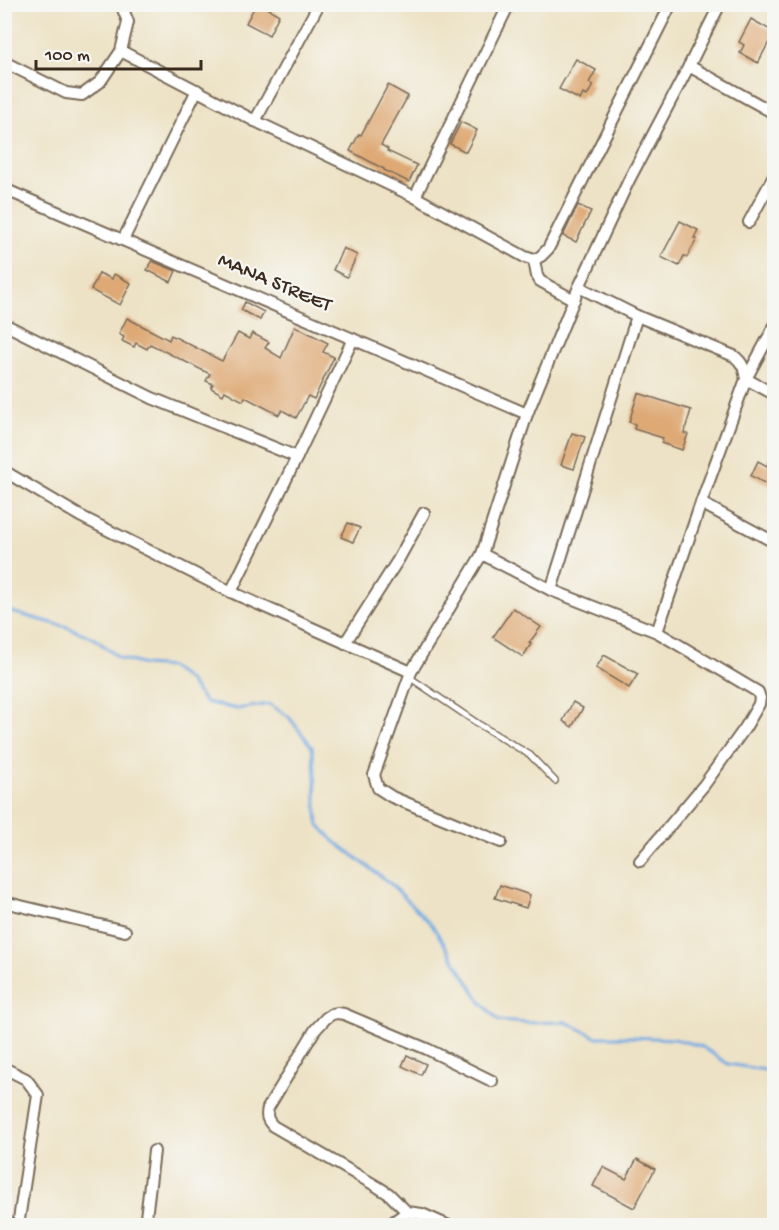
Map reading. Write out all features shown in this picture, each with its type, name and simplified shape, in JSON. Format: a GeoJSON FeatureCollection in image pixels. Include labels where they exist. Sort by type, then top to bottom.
{"type":"FeatureCollection","features":[{"type":"Feature","properties":{"kind":"street"},"geometry":{"type":"LineString","coordinates":[[4,62],[66,93],[82,95],[100,82],[121,51],[128,22],[121,4]]}},
{"type":"Feature","properties":{"kind":"street"},"geometry":{"type":"LineString","coordinates":[[255,120],[319,4]]}},
{"type":"Feature","properties":{"kind":"street"},"geometry":{"type":"LineString","coordinates":[[415,197],[509,4]]}},
{"type":"Feature","properties":{"kind":"street"},"geometry":{"type":"LineString","coordinates":[[121,51],[255,120],[415,197],[525,258],[534,260],[548,249],[671,4]]}},
{"type":"Feature","properties":{"kind":"street"},"geometry":{"type":"LineString","coordinates":[[501,842],[392,797],[378,788],[374,775],[410,674],[482,555],[527,414],[579,287],[629,180],[720,4]]}},
{"type":"Feature","properties":{"kind":"street"},"geometry":{"type":"LineString","coordinates":[[689,66],[774,113]]}},
{"type":"Feature","properties":{"kind":"street"},"geometry":{"type":"LineString","coordinates":[[123,240],[197,90]]}},
{"type":"Feature","properties":{"kind":"street"},"geometry":{"type":"LineString","coordinates":[[749,222],[774,176]]}},
{"type":"Feature","properties":{"kind":"street","name":"MANA STREET"},"geometry":{"type":"LineString","coordinates":[[4,189],[527,414]]}},
{"type":"Feature","properties":{"kind":"street"},"geometry":{"type":"LineString","coordinates":[[534,260],[540,281],[574,300]]}},
{"type":"Feature","properties":{"kind":"street"},"geometry":{"type":"LineString","coordinates":[[579,287],[637,316],[734,356],[741,361],[746,379]]}},
{"type":"Feature","properties":{"kind":"street"},"geometry":{"type":"LineString","coordinates":[[551,590],[637,316]]}},
{"type":"Feature","properties":{"kind":"street"},"geometry":{"type":"LineString","coordinates":[[4,324],[152,398],[297,457]]}},
{"type":"Feature","properties":{"kind":"street"},"geometry":{"type":"LineString","coordinates":[[657,632],[746,379],[774,327]]}},
{"type":"Feature","properties":{"kind":"street"},"geometry":{"type":"LineString","coordinates":[[231,592],[353,339]]}},
{"type":"Feature","properties":{"kind":"street"},"geometry":{"type":"LineString","coordinates":[[746,379],[774,394]]}},
{"type":"Feature","properties":{"kind":"street"},"geometry":{"type":"LineString","coordinates":[[4,471],[80,516],[231,592],[410,674]]}},
{"type":"Feature","properties":{"kind":"street"},"geometry":{"type":"LineString","coordinates":[[701,503],[774,542]]}},
{"type":"Feature","properties":{"kind":"street"},"geometry":{"type":"LineString","coordinates":[[345,643],[398,560],[424,513]]}},
{"type":"Feature","properties":{"kind":"street"},"geometry":{"type":"LineString","coordinates":[[482,555],[551,590],[657,632],[758,692],[759,704],[745,728],[704,785],[640,861]]}},
{"type":"Feature","properties":{"kind":"street"},"geometry":{"type":"LineString","coordinates":[[4,902],[125,931]]}},
{"type":"Feature","properties":{"kind":"street"},"geometry":{"type":"LineString","coordinates":[[449,1226],[422,1214],[406,1212],[378,1187],[273,1126],[266,1114],[315,1030],[326,1018],[338,1012],[427,1049],[492,1081]]}},
{"type":"Feature","properties":{"kind":"street"},"geometry":{"type":"LineString","coordinates":[[4,1068],[26,1079],[38,1095],[18,1226]]}},
{"type":"Feature","properties":{"kind":"street"},"geometry":{"type":"LineString","coordinates":[[145,1226],[154,1151]]}},
{"type":"Feature","properties":{"kind":"street"},"geometry":{"type":"LineString","coordinates":[[391,1226],[406,1212]]}},
{"type":"Feature","properties":{"kind":"lane"},"geometry":{"type":"LineString","coordinates":[[410,674],[480,725],[530,755],[555,781]]}},
{"type":"Feature","properties":{"kind":"building"},"geometry":{"type":"Polygon","coordinates":[[[256,4],[261,4],[279,15],[269,35],[246,23],[256,4]]]}},
{"type":"Feature","properties":{"kind":"building"},"geometry":{"type":"Polygon","coordinates":[[[751,19],[774,32],[758,63],[740,53],[744,45],[739,42],[751,19]]]}},
{"type":"Feature","properties":{"kind":"building"},"geometry":{"type":"Polygon","coordinates":[[[576,59],[596,70],[589,83],[593,85],[587,96],[583,94],[580,100],[559,89],[576,59]]]}},
{"type":"Feature","properties":{"kind":"building"},"geometry":{"type":"Polygon","coordinates":[[[388,85],[408,96],[381,145],[388,149],[387,151],[417,165],[409,182],[350,151],[388,85]]]}},
{"type":"Feature","properties":{"kind":"building"},"geometry":{"type":"Polygon","coordinates":[[[461,122],[477,130],[466,152],[450,144],[461,122]]]}},
{"type":"Feature","properties":{"kind":"building"},"geometry":{"type":"Polygon","coordinates":[[[578,205],[591,211],[576,242],[563,236],[578,205]]]}},
{"type":"Feature","properties":{"kind":"building"},"geometry":{"type":"Polygon","coordinates":[[[680,221],[698,230],[694,238],[697,239],[679,266],[661,257],[680,221]]]}},
{"type":"Feature","properties":{"kind":"building"},"geometry":{"type":"Polygon","coordinates":[[[343,248],[357,255],[347,277],[333,270],[343,248]]]}},
{"type":"Feature","properties":{"kind":"building"},"geometry":{"type":"Polygon","coordinates":[[[152,261],[176,271],[171,282],[147,270],[152,261]]]}},
{"type":"Feature","properties":{"kind":"building"},"geometry":{"type":"Polygon","coordinates":[[[99,273],[112,279],[114,274],[131,283],[120,305],[91,290],[99,273]]]}},
{"type":"Feature","properties":{"kind":"building"},"geometry":{"type":"Polygon","coordinates":[[[245,302],[264,312],[260,320],[241,310],[245,302]]]}},
{"type":"Feature","properties":{"kind":"building"},"geometry":{"type":"Polygon","coordinates":[[[127,318],[169,340],[171,335],[222,361],[238,333],[249,339],[252,333],[269,342],[265,348],[281,358],[295,326],[328,343],[323,352],[334,357],[314,399],[308,396],[296,418],[282,410],[279,415],[245,397],[243,401],[225,391],[223,395],[211,388],[213,384],[206,381],[210,374],[150,344],[147,349],[136,343],[134,347],[122,341],[124,337],[119,334],[127,318]]]}},
{"type":"Feature","properties":{"kind":"building"},"geometry":{"type":"Polygon","coordinates":[[[638,393],[691,410],[684,433],[688,434],[682,450],[661,443],[663,438],[634,429],[635,424],[629,422],[638,393]]]}},
{"type":"Feature","properties":{"kind":"building"},"geometry":{"type":"Polygon","coordinates":[[[572,433],[585,437],[574,469],[561,465],[572,433]]]}},
{"type":"Feature","properties":{"kind":"building"},"geometry":{"type":"Polygon","coordinates":[[[774,452],[774,488],[751,476],[758,461],[767,466],[774,452]]]}},
{"type":"Feature","properties":{"kind":"building"},"geometry":{"type":"Polygon","coordinates":[[[348,523],[360,528],[353,542],[341,537],[348,523]]]}},
{"type":"Feature","properties":{"kind":"building"},"geometry":{"type":"Polygon","coordinates":[[[513,608],[541,627],[529,643],[531,644],[523,657],[493,637],[513,608]]]}},
{"type":"Feature","properties":{"kind":"building"},"geometry":{"type":"Polygon","coordinates":[[[604,655],[638,674],[629,688],[596,668],[604,655]]]}},
{"type":"Feature","properties":{"kind":"building"},"geometry":{"type":"Polygon","coordinates":[[[573,702],[583,708],[572,727],[563,721],[573,702]]]}},
{"type":"Feature","properties":{"kind":"building"},"geometry":{"type":"Polygon","coordinates":[[[500,885],[530,895],[526,908],[495,898],[500,885]]]}},
{"type":"Feature","properties":{"kind":"building"},"geometry":{"type":"Polygon","coordinates":[[[407,1055],[426,1064],[421,1075],[402,1066],[407,1055]]]}},
{"type":"Feature","properties":{"kind":"building"},"geometry":{"type":"Polygon","coordinates":[[[637,1159],[655,1169],[634,1208],[593,1186],[603,1167],[626,1179],[637,1159]]]}},
{"type":"Feature","properties":{"kind":"waterway"},"geometry":{"type":"LineString","coordinates":[[4,610],[67,627],[95,639],[119,658],[144,665],[170,667],[189,681],[205,702],[237,709],[269,704],[288,716],[312,747],[318,824],[334,841],[391,884],[432,925],[481,1002],[499,1021],[566,1022],[596,1037],[674,1039],[701,1046],[728,1064],[765,1070],[774,1075]]}}]}
